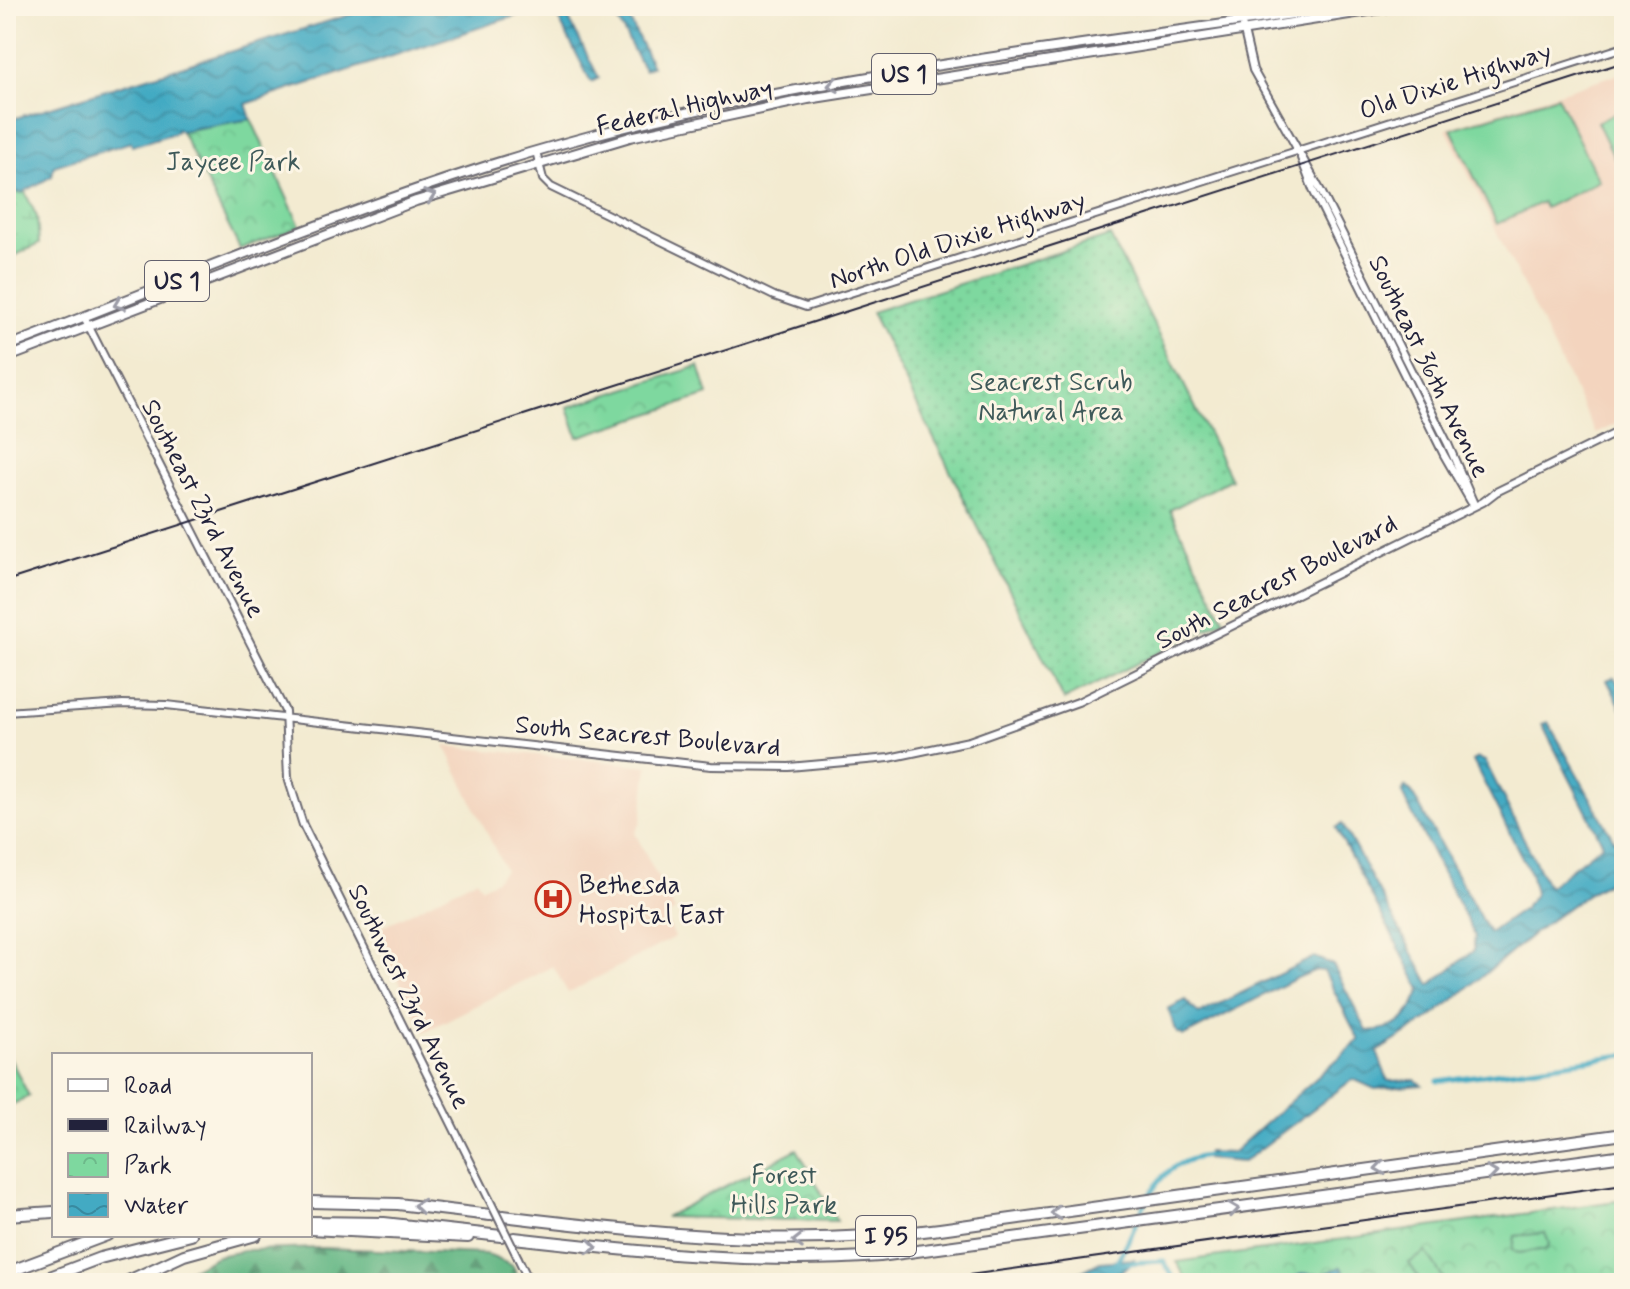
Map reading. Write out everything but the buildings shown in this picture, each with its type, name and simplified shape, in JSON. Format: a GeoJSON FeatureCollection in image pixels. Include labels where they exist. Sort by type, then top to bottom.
{"type":"FeatureCollection","features":[{"type":"Feature","properties":{"kind":"highway","name":"I 95"},"geometry":{"type":"LineString","coordinates":[[503,1216],[684,1237],[797,1241],[909,1233],[1624,1134]]}},
{"type":"Feature","properties":{"kind":"highway","name":"I 95"},"geometry":{"type":"LineString","coordinates":[[514,1238],[687,1257],[799,1261],[904,1254],[1624,1155]]}},
{"type":"Feature","properties":{"kind":"highway"},"geometry":{"type":"LineString","coordinates":[[312,1202],[398,1204],[490,1215]]}},
{"type":"Feature","properties":{"kind":"highway"},"geometry":{"type":"LineString","coordinates":[[10,1214],[52,1212]]}},
{"type":"Feature","properties":{"kind":"highway"},"geometry":{"type":"LineString","coordinates":[[312,1222],[384,1223],[500,1236],[454,1238],[368,1230],[312,1229]]}},
{"type":"Feature","properties":{"kind":"highway"},"geometry":{"type":"LineString","coordinates":[[6,1273],[102,1237]]}},
{"type":"Feature","properties":{"kind":"highway"},"geometry":{"type":"LineString","coordinates":[[34,1283],[108,1256],[183,1237]]}},
{"type":"Feature","properties":{"kind":"highway"},"geometry":{"type":"LineString","coordinates":[[124,1283],[194,1251],[248,1237]]}},
{"type":"Feature","properties":{"kind":"main road","name":"Federal Highway"},"geometry":{"type":"LineString","coordinates":[[6,358],[538,156],[782,104],[1109,52],[1347,6]]}},
{"type":"Feature","properties":{"kind":"main road","name":"Federal Highway"},"geometry":{"type":"LineString","coordinates":[[6,347],[412,192],[666,117],[753,98],[1102,43],[1398,6]]}},
{"type":"Feature","properties":{"kind":"main road"},"geometry":{"type":"LineString","coordinates":[[1109,52],[1122,40]]}},
{"type":"Feature","properties":{"kind":"main road"},"geometry":{"type":"LineString","coordinates":[[1054,61],[1094,51],[1102,43]]}},
{"type":"Feature","properties":{"kind":"main road"},"geometry":{"type":"LineString","coordinates":[[981,72],[987,65],[1051,51]]}},
{"type":"Feature","properties":{"kind":"main road"},"geometry":{"type":"LineString","coordinates":[[652,131],[666,117]]}},
{"type":"Feature","properties":{"kind":"main road"},"geometry":{"type":"LineString","coordinates":[[630,137],[640,130],[643,123]]}},
{"type":"Feature","properties":{"kind":"main road"},"geometry":{"type":"LineString","coordinates":[[259,261],[265,251],[297,236]]}},
{"type":"Feature","properties":{"kind":"main road"},"geometry":{"type":"LineString","coordinates":[[214,278],[221,271],[249,261],[255,251]]}},
{"type":"Feature","properties":{"kind":"main road"},"geometry":{"type":"LineString","coordinates":[[148,304],[158,288]]}},
{"type":"Feature","properties":{"kind":"street","name":"Southeast 36th Avenue"},"geometry":{"type":"LineString","coordinates":[[1243,26],[1253,70],[1299,150],[1448,444],[1474,504]]}},
{"type":"Feature","properties":{"kind":"street","name":"Old Dixie Highway"},"geometry":{"type":"LineString","coordinates":[[1299,150],[1624,47]]}},
{"type":"Feature","properties":{"kind":"street","name":"North Old Dixie Highway"},"geometry":{"type":"LineString","coordinates":[[538,156],[543,179],[551,187],[795,305],[818,306],[1299,150]]}},
{"type":"Feature","properties":{"kind":"street","name":"Southeast 23rd Avenue"},"geometry":{"type":"LineString","coordinates":[[84,317],[168,476],[286,718]]}},
{"type":"Feature","properties":{"kind":"street","name":"South Seacrest Boulevard"},"geometry":{"type":"LineString","coordinates":[[6,712],[123,704],[286,718],[726,767],[814,766],[903,756],[984,736],[1078,702],[1624,429]]}},
{"type":"Feature","properties":{"kind":"street","name":"Southwest 23rd Avenue"},"geometry":{"type":"LineString","coordinates":[[286,718],[288,778],[303,825],[530,1283]]}},
{"type":"Feature","properties":{"kind":"shaded area"},"geometry":{"type":"Polygon","coordinates":[[[1624,72],[1624,420],[1596,434],[1446,129],[1624,72]]]}},
{"type":"Feature","properties":{"kind":"shaded area","name":"Bethesda Hospital East"},"geometry":{"type":"Polygon","coordinates":[[[445,746],[648,766],[641,822],[635,833],[675,911],[665,917],[675,937],[568,993],[553,966],[424,1032],[375,931],[476,879],[482,887],[496,880],[505,870],[445,746]]]}},
{"type":"Feature","properties":{"kind":"green space"},"geometry":{"type":"Polygon","coordinates":[[[1557,96],[1599,181],[1545,208],[1542,202],[1497,224],[1451,129],[1557,96]]]}},
{"type":"Feature","properties":{"kind":"green space"},"geometry":{"type":"Polygon","coordinates":[[[1624,108],[1624,177],[1597,122],[1624,108]]]}},
{"type":"Feature","properties":{"kind":"green space","name":"Jaycee Park"},"geometry":{"type":"Polygon","coordinates":[[[251,119],[300,226],[240,249],[181,131],[251,119]]]}},
{"type":"Feature","properties":{"kind":"green space"},"geometry":{"type":"Polygon","coordinates":[[[6,192],[25,192],[37,217],[39,244],[6,260],[6,192]]]}},
{"type":"Feature","properties":{"kind":"green space","name":"Seacrest Scrub Natural Area"},"geometry":{"type":"Polygon","coordinates":[[[1110,236],[1231,479],[1170,510],[1224,620],[1064,700],[871,312],[1110,236]]]}},
{"type":"Feature","properties":{"kind":"green space"},"geometry":{"type":"Polygon","coordinates":[[[699,366],[708,395],[578,437],[568,407],[699,366]]]}},
{"type":"Feature","properties":{"kind":"green space"},"geometry":{"type":"Polygon","coordinates":[[[6,1050],[29,1096],[6,1108],[6,1050]]]}},
{"type":"Feature","properties":{"kind":"green space","name":"Forest Hills Park"},"geometry":{"type":"Polygon","coordinates":[[[797,1149],[837,1221],[665,1217],[797,1149]]]}},
{"type":"Feature","properties":{"kind":"green space"},"geometry":{"type":"Polygon","coordinates":[[[1624,1200],[1624,1283],[1188,1283],[1177,1262],[1624,1200]]]}},
{"type":"Feature","properties":{"kind":"green space"},"geometry":{"type":"Polygon","coordinates":[[[1545,1233],[1549,1243],[1547,1249],[1519,1253],[1513,1250],[1515,1236],[1545,1233]]]}},
{"type":"Feature","properties":{"kind":"green space"},"geometry":{"type":"Polygon","coordinates":[[[323,1248],[486,1254],[513,1266],[520,1283],[165,1283],[217,1256],[248,1250],[323,1248]]]}},
{"type":"Feature","properties":{"kind":"green space"},"geometry":{"type":"Polygon","coordinates":[[[1426,1252],[1445,1281],[1422,1283],[1409,1263],[1426,1252]]]}},
{"type":"Feature","properties":{"kind":"water"},"geometry":{"type":"Polygon","coordinates":[[[378,6],[562,6],[599,78],[591,82],[554,10],[530,11],[246,104],[251,119],[181,131],[177,129],[175,133],[132,146],[131,142],[54,166],[52,176],[22,193],[6,192],[6,121],[378,6]]]}},
{"type":"Feature","properties":{"kind":"water"},"geometry":{"type":"Polygon","coordinates":[[[610,6],[623,6],[652,66],[644,70],[610,6]]]}},
{"type":"Feature","properties":{"kind":"water"},"geometry":{"type":"Polygon","coordinates":[[[1614,677],[1624,692],[1624,713],[1607,680],[1614,677]]]}},
{"type":"Feature","properties":{"kind":"water"},"geometry":{"type":"Polygon","coordinates":[[[1548,722],[1614,840],[1624,838],[1624,873],[1572,905],[1454,1000],[1377,1052],[1388,1081],[1415,1080],[1422,1085],[1375,1089],[1353,1079],[1243,1162],[1206,1159],[1207,1152],[1232,1153],[1359,1040],[1324,971],[1316,970],[1297,978],[1184,1036],[1177,1033],[1168,1009],[1185,1000],[1199,1014],[1314,957],[1333,965],[1367,1031],[1388,1028],[1402,1021],[1421,990],[1336,828],[1342,824],[1430,985],[1473,951],[1475,936],[1402,794],[1405,787],[1412,793],[1489,933],[1525,908],[1535,893],[1530,873],[1473,761],[1478,758],[1485,761],[1548,887],[1603,844],[1542,724],[1548,722]]]}},
{"type":"Feature","properties":{"kind":"water"},"geometry":{"type":"Polygon","coordinates":[[[1134,1259],[1118,1275],[1101,1282],[1059,1283],[1100,1262],[1134,1259]]]}},
{"type":"Feature","properties":{"kind":"water"},"geometry":{"type":"Polygon","coordinates":[[[1341,1267],[1344,1273],[1341,1283],[1284,1283],[1303,1273],[1321,1275],[1341,1267]]]}},
{"type":"Feature","properties":{"kind":"waterway"},"geometry":{"type":"LineString","coordinates":[[1438,1081],[1624,1055]]}},
{"type":"Feature","properties":{"kind":"waterway"},"geometry":{"type":"LineString","coordinates":[[1115,1264],[1158,1182],[1186,1161],[1206,1156]]}},
{"type":"Feature","properties":{"kind":"waterway"},"geometry":{"type":"LineString","coordinates":[[1125,1263],[1164,1261],[1176,1283]]}},
{"type":"Feature","properties":{"kind":"railway"},"geometry":{"type":"LineString","coordinates":[[6,581],[1624,62]]}},
{"type":"Feature","properties":{"kind":"railway"},"geometry":{"type":"LineString","coordinates":[[911,1283],[1624,1184]]}},
{"type":"Feature","properties":{"kind":"place","name":"Bethesda Hospital East"},"geometry":{"type":"Point","coordinates":[553,899]}}]}
